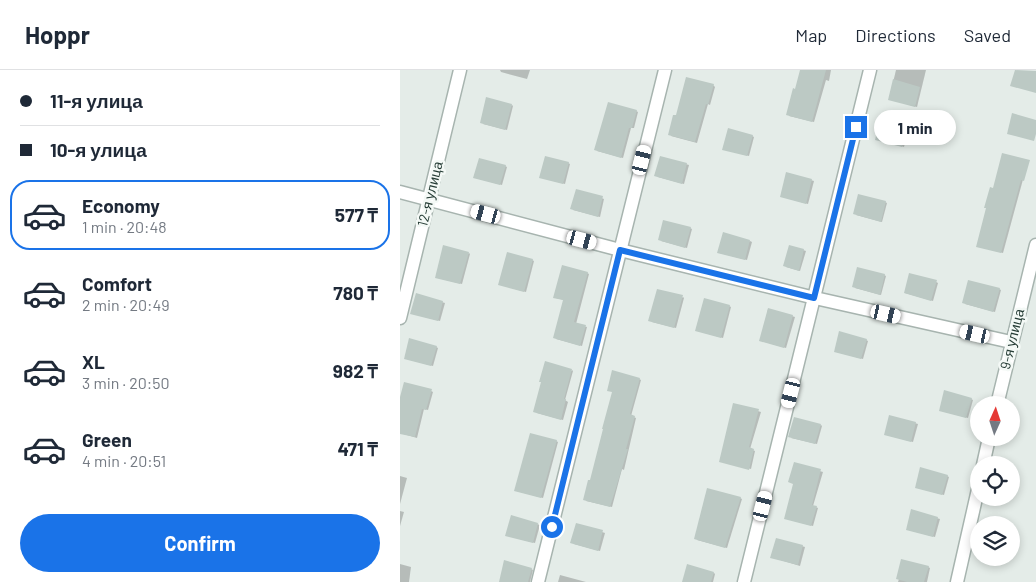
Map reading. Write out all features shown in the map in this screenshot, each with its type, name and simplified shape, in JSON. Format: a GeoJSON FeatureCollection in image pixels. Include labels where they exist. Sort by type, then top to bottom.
{"type":"FeatureCollection","features":[{"type":"Feature","properties":{"kind":"street","name":"12-я улица"},"geometry":{"type":"LineString","coordinates":[[400,318],[460,70]]}},
{"type":"Feature","properties":{"kind":"street"},"geometry":{"type":"LineString","coordinates":[[538,582],[665,70]]}},
{"type":"Feature","properties":{"kind":"street"},"geometry":{"type":"LineString","coordinates":[[744,582],[870,70]]}},
{"type":"Feature","properties":{"kind":"street"},"geometry":{"type":"LineString","coordinates":[[400,192],[620,250],[814,298],[1011,342]]}},
{"type":"Feature","properties":{"kind":"street","name":"9-я улица"},"geometry":{"type":"LineString","coordinates":[[999,396],[1036,245]]}},
{"type":"Feature","properties":{"kind":"street"},"geometry":{"type":"LineString","coordinates":[[957,582],[974,506]]}},
{"type":"Feature","properties":{"kind":"building"},"geometry":{"type":"Polygon","coordinates":[[[800,70],[826,70],[812,122],[786,115],[800,70]]]}},
{"type":"Feature","properties":{"kind":"building"},"geometry":{"type":"Polygon","coordinates":[[[1015,70],[1036,71],[1036,93],[1010,86],[1015,70]]]}},
{"type":"Feature","properties":{"kind":"building"},"geometry":{"type":"Polygon","coordinates":[[[686,77],[714,84],[695,142],[668,135],[673,115],[676,115],[686,77]]]}},
{"type":"Feature","properties":{"kind":"building"},"geometry":{"type":"Polygon","coordinates":[[[893,79],[920,87],[915,107],[888,100],[893,79]]]}},
{"type":"Feature","properties":{"kind":"building"},"geometry":{"type":"Polygon","coordinates":[[[486,97],[512,104],[505,130],[480,123],[486,97]]]}},
{"type":"Feature","properties":{"kind":"building"},"geometry":{"type":"Polygon","coordinates":[[[608,102],[637,110],[632,128],[629,128],[621,158],[594,150],[608,102]]]}},
{"type":"Feature","properties":{"kind":"building"},"geometry":{"type":"Polygon","coordinates":[[[1012,113],[1036,120],[1034,141],[1007,134],[1012,113]]]}},
{"type":"Feature","properties":{"kind":"building"},"geometry":{"type":"Polygon","coordinates":[[[880,119],[908,126],[902,147],[875,140],[880,119]]]}},
{"type":"Feature","properties":{"kind":"building"},"geometry":{"type":"Polygon","coordinates":[[[728,128],[753,135],[747,156],[722,150],[728,128]]]}},
{"type":"Feature","properties":{"kind":"building"},"geometry":{"type":"Polygon","coordinates":[[[1002,153],[1030,160],[1024,181],[1021,180],[1001,253],[976,247],[986,208],[984,208],[990,187],[993,188],[1002,153]]]}},
{"type":"Feature","properties":{"kind":"building"},"geometry":{"type":"Polygon","coordinates":[[[545,156],[569,162],[563,184],[539,178],[545,156]]]}},
{"type":"Feature","properties":{"kind":"building"},"geometry":{"type":"Polygon","coordinates":[[[660,156],[687,163],[682,184],[654,176],[660,156]]]}},
{"type":"Feature","properties":{"kind":"building"},"geometry":{"type":"Polygon","coordinates":[[[479,158],[506,165],[500,185],[473,178],[479,158]]]}},
{"type":"Feature","properties":{"kind":"building"},"geometry":{"type":"Polygon","coordinates":[[[786,172],[812,179],[806,204],[780,197],[786,172]]]}},
{"type":"Feature","properties":{"kind":"building"},"geometry":{"type":"Polygon","coordinates":[[[576,189],[603,196],[598,217],[570,209],[576,189]]]}},
{"type":"Feature","properties":{"kind":"building"},"geometry":{"type":"Polygon","coordinates":[[[858,194],[886,201],[881,222],[853,214],[858,194]]]}},
{"type":"Feature","properties":{"kind":"building"},"geometry":{"type":"Polygon","coordinates":[[[663,220],[691,227],[685,248],[658,240],[663,220]]]}},
{"type":"Feature","properties":{"kind":"building"},"geometry":{"type":"Polygon","coordinates":[[[723,232],[750,240],[745,260],[717,253],[723,232]]]}},
{"type":"Feature","properties":{"kind":"building"},"geometry":{"type":"Polygon","coordinates":[[[443,245],[469,252],[460,284],[435,278],[443,245]]]}},
{"type":"Feature","properties":{"kind":"building"},"geometry":{"type":"Polygon","coordinates":[[[789,245],[804,249],[799,271],[783,266],[789,245]]]}},
{"type":"Feature","properties":{"kind":"building"},"geometry":{"type":"Polygon","coordinates":[[[507,252],[533,259],[524,292],[498,285],[507,252]]]}},
{"type":"Feature","properties":{"kind":"building"},"geometry":{"type":"Polygon","coordinates":[[[562,265],[588,272],[574,322],[586,325],[580,346],[553,338],[563,300],[553,298],[562,265]]]}},
{"type":"Feature","properties":{"kind":"building"},"geometry":{"type":"Polygon","coordinates":[[[857,267],[885,274],[880,295],[852,287],[857,267]]]}},
{"type":"Feature","properties":{"kind":"building"},"geometry":{"type":"Polygon","coordinates":[[[909,273],[937,280],[931,301],[904,293],[909,273]]]}},
{"type":"Feature","properties":{"kind":"building"},"geometry":{"type":"Polygon","coordinates":[[[968,280],[1000,288],[993,312],[962,303],[968,280]]]}},
{"type":"Feature","properties":{"kind":"building"},"geometry":{"type":"Polygon","coordinates":[[[657,289],[683,295],[674,328],[648,321],[657,289]]]}},
{"type":"Feature","properties":{"kind":"building"},"geometry":{"type":"Polygon","coordinates":[[[416,293],[443,301],[438,321],[410,314],[416,293]]]}},
{"type":"Feature","properties":{"kind":"building"},"geometry":{"type":"Polygon","coordinates":[[[704,298],[730,305],[721,338],[695,331],[704,298]]]}},
{"type":"Feature","properties":{"kind":"building"},"geometry":{"type":"Polygon","coordinates":[[[768,308],[793,315],[784,348],[759,341],[768,308]]]}},
{"type":"Feature","properties":{"kind":"building"},"geometry":{"type":"Polygon","coordinates":[[[839,331],[867,339],[861,359],[834,352],[839,331]]]}},
{"type":"Feature","properties":{"kind":"building"},"geometry":{"type":"Polygon","coordinates":[[[409,338],[437,346],[431,366],[404,359],[409,338]]]}},
{"type":"Feature","properties":{"kind":"building"},"geometry":{"type":"Polygon","coordinates":[[[545,361],[572,369],[561,420],[533,412],[545,361]]]}},
{"type":"Feature","properties":{"kind":"building"},"geometry":{"type":"Polygon","coordinates":[[[612,370],[640,378],[630,414],[635,416],[626,449],[628,449],[610,507],[583,500],[588,480],[590,480],[612,392],[607,391],[612,370]]]}},
{"type":"Feature","properties":{"kind":"building"},"geometry":{"type":"Polygon","coordinates":[[[404,382],[432,389],[426,410],[422,409],[415,437],[400,434],[400,397],[404,382]]]}},
{"type":"Feature","properties":{"kind":"building"},"geometry":{"type":"Polygon","coordinates":[[[944,390],[970,397],[966,418],[939,411],[944,390]]]}},
{"type":"Feature","properties":{"kind":"building"},"geometry":{"type":"Polygon","coordinates":[[[733,403],[759,409],[749,447],[754,449],[749,470],[719,462],[733,403]]]}},
{"type":"Feature","properties":{"kind":"building"},"geometry":{"type":"Polygon","coordinates":[[[889,415],[916,422],[911,442],[884,435],[889,415]]]}},
{"type":"Feature","properties":{"kind":"building"},"geometry":{"type":"Polygon","coordinates":[[[794,417],[821,424],[815,444],[788,437],[794,417]]]}},
{"type":"Feature","properties":{"kind":"building"},"geometry":{"type":"Polygon","coordinates":[[[530,433],[557,440],[541,498],[514,491],[530,433]]]}},
{"type":"Feature","properties":{"kind":"building"},"geometry":{"type":"Polygon","coordinates":[[[794,462],[821,469],[812,505],[817,506],[811,526],[784,519],[793,484],[788,482],[794,462]]]}},
{"type":"Feature","properties":{"kind":"building"},"geometry":{"type":"Polygon","coordinates":[[[920,467],[948,475],[942,495],[915,488],[920,467]]]}},
{"type":"Feature","properties":{"kind":"building"},"geometry":{"type":"Polygon","coordinates":[[[707,488],[741,497],[725,548],[694,539],[707,488]]]}},
{"type":"Feature","properties":{"kind":"building"},"geometry":{"type":"Polygon","coordinates":[[[911,509],[938,517],[933,537],[906,530],[911,509]]]}},
{"type":"Feature","properties":{"kind":"building"},"geometry":{"type":"Polygon","coordinates":[[[511,515],[538,523],[533,543],[505,536],[511,515]]]}},
{"type":"Feature","properties":{"kind":"building"},"geometry":{"type":"Polygon","coordinates":[[[576,523],[603,530],[598,551],[570,543],[576,523]]]}},
{"type":"Feature","properties":{"kind":"building"},"geometry":{"type":"Polygon","coordinates":[[[776,538],[803,545],[798,565],[770,558],[776,538]]]}},
{"type":"Feature","properties":{"kind":"building"},"geometry":{"type":"Polygon","coordinates":[[[901,559],[929,566],[924,582],[907,582],[896,579],[901,559]]]}},
{"type":"Feature","properties":{"kind":"building"},"geometry":{"type":"Polygon","coordinates":[[[504,560],[532,568],[528,582],[499,582],[504,560]]]}},
{"type":"Feature","properties":{"kind":"building"},"geometry":{"type":"Polygon","coordinates":[[[687,564],[714,572],[711,582],[682,582],[687,564]]]}},
{"type":"Feature","properties":{"kind":"route"},"geometry":{"type":"LineString","coordinates":[[552,527],[620,250],[814,298],[856,127]]}}]}
